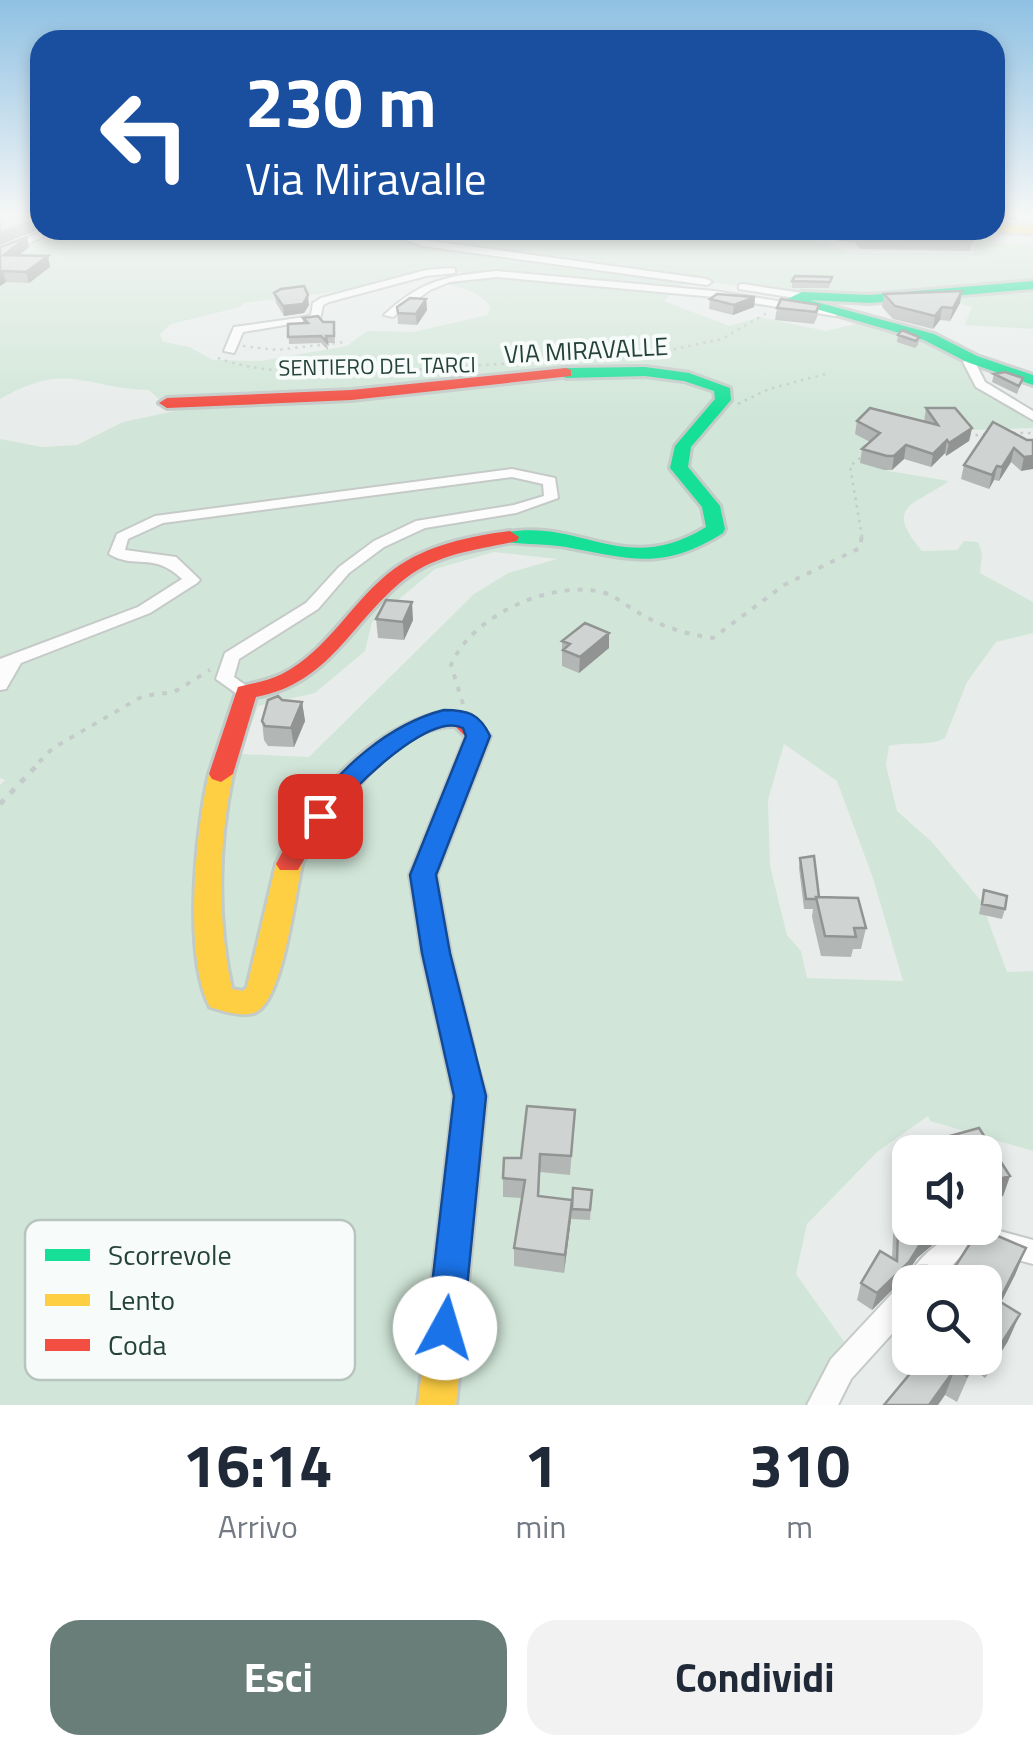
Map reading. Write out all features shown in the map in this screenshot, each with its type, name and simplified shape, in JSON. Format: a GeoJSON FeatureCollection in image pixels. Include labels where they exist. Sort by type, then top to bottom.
{"type":"FeatureCollection","features":[{"type":"Feature","properties":{"kind":"street"},"geometry":{"type":"LineString","coordinates":[[230,351],[238,329],[316,317],[318,303],[394,282]]}},
{"type":"Feature","properties":{"kind":"street"},"geometry":{"type":"LineString","coordinates":[[389,314],[436,284],[451,282]]}},
{"type":"Feature","properties":{"kind":"street"},"geometry":{"type":"LineString","coordinates":[[581,282],[698,292],[835,314]]}},
{"type":"Feature","properties":{"kind":"street"},"geometry":{"type":"LineString","coordinates":[[699,282],[802,296],[870,300],[1033,284]]}},
{"type":"Feature","properties":{"kind":"street"},"geometry":{"type":"LineString","coordinates":[[802,296],[792,300],[929,337],[972,359],[1033,380]]}},
{"type":"Feature","properties":{"kind":"street"},"geometry":{"type":"LineString","coordinates":[[972,359],[969,362],[980,384],[1033,416]]}},
{"type":"Feature","properties":{"kind":"street","name":"VIA MIRAVALLE"},"geometry":{"type":"LineString","coordinates":[[167,403],[349,395],[644,370],[711,379],[722,388],[723,400],[682,446],[679,468],[711,506],[716,529],[691,548],[657,555],[620,553],[557,538],[512,537],[463,546],[414,564],[354,616],[302,674],[276,690],[246,692]]}},
{"type":"Feature","properties":{"kind":"street"},"geometry":{"type":"LineString","coordinates":[[0,685],[7,663],[144,610],[192,580],[170,560],[116,554],[122,537],[160,519],[512,473],[550,481],[551,498],[516,509],[468,513],[421,524],[379,544],[344,570],[312,606],[231,656],[225,679],[246,692],[211,809],[212,969],[220,999],[230,1004],[249,1004],[260,992],[296,847],[344,786],[394,741],[444,718],[462,718],[473,724],[478,736],[423,875],[436,953],[470,1096],[437,1405]]}},
{"type":"Feature","properties":{"kind":"street"},"geometry":{"type":"LineString","coordinates":[[935,1265],[950,1248],[980,1238],[1033,1252]]}},
{"type":"Feature","properties":{"kind":"street"},"geometry":{"type":"LineString","coordinates":[[822,1405],[841,1369],[892,1314]]}},
{"type":"Feature","properties":{"kind":"path"},"geometry":{"type":"LineString","coordinates":[[623,359],[713,344],[743,330],[773,305]]}},
{"type":"Feature","properties":{"kind":"path"},"geometry":{"type":"LineString","coordinates":[[238,329],[226,336],[227,344],[277,350],[345,342]]}},
{"type":"Feature","properties":{"kind":"path","name":"SENTIERO DEL TARCI"},"geometry":{"type":"LineString","coordinates":[[230,351],[217,359],[263,369],[519,363]]}},
{"type":"Feature","properties":{"kind":"path"},"geometry":{"type":"LineString","coordinates":[[707,421],[769,389],[829,373]]}},
{"type":"Feature","properties":{"kind":"path"},"geometry":{"type":"LineString","coordinates":[[1008,433],[1033,433]]}},
{"type":"Feature","properties":{"kind":"path"},"geometry":{"type":"LineString","coordinates":[[960,438],[991,434]]}},
{"type":"Feature","properties":{"kind":"path"},"geometry":{"type":"LineString","coordinates":[[462,718],[464,708],[451,664],[462,644],[526,604],[559,591],[590,589],[611,594],[660,625],[712,638],[784,585],[860,548],[863,536],[851,492],[850,466],[872,448]]}},
{"type":"Feature","properties":{"kind":"path"},"geometry":{"type":"LineString","coordinates":[[0,804],[53,748],[143,696],[174,692],[231,656]]}},
{"type":"Feature","properties":{"kind":"green space"},"geometry":{"type":"Polygon","coordinates":[[[0,282],[387,282],[244,303],[171,324],[160,334],[163,342],[189,347],[213,360],[261,361],[347,346],[367,331],[413,332],[488,315],[490,307],[482,297],[443,282],[682,282],[685,282],[664,301],[729,326],[760,317],[826,331],[859,323],[881,325],[931,341],[978,365],[992,388],[1033,414],[1033,428],[873,433],[865,444],[869,461],[889,471],[949,481],[915,502],[904,515],[911,536],[922,551],[957,550],[964,541],[978,542],[982,553],[980,573],[1033,602],[1033,633],[996,642],[967,682],[945,738],[889,746],[886,765],[897,811],[932,842],[981,901],[1007,972],[1033,971],[1033,1151],[1002,1142],[1002,1135],[978,1135],[930,1121],[928,1116],[901,1135],[892,1135],[892,1141],[807,1224],[796,1274],[845,1343],[807,1405],[0,1405],[0,785],[5,780],[0,778],[0,439],[42,447],[77,445],[123,422],[189,408],[195,398],[160,400],[149,390],[60,378],[23,387],[0,399],[0,282]],[[494,552],[435,569],[372,622],[365,651],[315,693],[258,706],[240,754],[309,757],[474,594],[508,573],[557,559],[494,552]],[[784,744],[768,800],[770,866],[787,935],[801,951],[807,978],[903,981],[873,878],[837,781],[784,744]]]}},
{"type":"Feature","properties":{"kind":"green space"},"geometry":{"type":"Polygon","coordinates":[[[708,282],[1019,282],[875,298],[788,293],[708,282]]]}},
{"type":"Feature","properties":{"kind":"green space"},"geometry":{"type":"Polygon","coordinates":[[[1033,288],[1033,329],[965,325],[972,307],[944,299],[1033,288]]]}},
{"type":"Feature","properties":{"kind":"building"},"geometry":{"type":"Polygon","coordinates":[[[304,286],[308,295],[303,304],[283,306],[274,293],[281,289],[304,286]]]}},
{"type":"Feature","properties":{"kind":"building"},"geometry":{"type":"Polygon","coordinates":[[[962,291],[953,308],[942,307],[935,316],[895,306],[884,294],[962,291]]]}},
{"type":"Feature","properties":{"kind":"building"},"geometry":{"type":"Polygon","coordinates":[[[717,294],[755,297],[734,305],[710,299],[717,294]]]}},
{"type":"Feature","properties":{"kind":"building"},"geometry":{"type":"Polygon","coordinates":[[[410,298],[426,299],[416,314],[398,313],[397,307],[410,298]]]}},
{"type":"Feature","properties":{"kind":"building"},"geometry":{"type":"Polygon","coordinates":[[[781,299],[819,305],[816,312],[777,308],[781,299]]]}},
{"type":"Feature","properties":{"kind":"building"},"geometry":{"type":"Polygon","coordinates":[[[318,316],[323,322],[334,322],[334,336],[326,336],[327,342],[321,336],[288,337],[288,324],[308,323],[303,318],[318,316]]]}},
{"type":"Feature","properties":{"kind":"building"},"geometry":{"type":"Polygon","coordinates":[[[902,330],[919,337],[916,341],[898,335],[902,330]]]}},
{"type":"Feature","properties":{"kind":"building"},"geometry":{"type":"Polygon","coordinates":[[[1005,372],[1023,378],[1019,386],[994,374],[1005,372]]]}},
{"type":"Feature","properties":{"kind":"building"},"geometry":{"type":"Polygon","coordinates":[[[870,408],[938,425],[926,408],[955,408],[972,428],[949,443],[947,440],[933,454],[906,445],[894,456],[887,456],[862,449],[880,433],[857,421],[870,408]]]}},
{"type":"Feature","properties":{"kind":"building"},"geometry":{"type":"Polygon","coordinates":[[[993,422],[1033,440],[1033,456],[1024,457],[1014,448],[992,475],[964,465],[993,422]]]}},
{"type":"Feature","properties":{"kind":"building"},"geometry":{"type":"Polygon","coordinates":[[[386,600],[412,602],[403,622],[376,619],[386,600]]]}},
{"type":"Feature","properties":{"kind":"building"},"geometry":{"type":"Polygon","coordinates":[[[585,623],[609,633],[580,657],[563,650],[570,644],[562,641],[585,623]]]}},
{"type":"Feature","properties":{"kind":"building"},"geometry":{"type":"Polygon","coordinates":[[[278,696],[302,702],[291,728],[265,726],[262,721],[268,700],[278,696]]]}},
{"type":"Feature","properties":{"kind":"building"},"geometry":{"type":"Polygon","coordinates":[[[814,856],[819,897],[806,899],[800,858],[814,856]]]}},
{"type":"Feature","properties":{"kind":"building"},"geometry":{"type":"Polygon","coordinates":[[[984,890],[1007,896],[1005,909],[982,904],[984,890]]]}},
{"type":"Feature","properties":{"kind":"building"},"geometry":{"type":"Polygon","coordinates":[[[816,897],[858,898],[866,928],[854,928],[856,937],[825,936],[816,897]]]}},
{"type":"Feature","properties":{"kind":"building"},"geometry":{"type":"Polygon","coordinates":[[[527,1106],[575,1110],[571,1156],[540,1154],[538,1196],[572,1200],[565,1255],[514,1248],[525,1180],[503,1178],[504,1158],[521,1158],[527,1106]]]}},
{"type":"Feature","properties":{"kind":"building"},"geometry":{"type":"Polygon","coordinates":[[[979,1128],[984,1135],[953,1135],[979,1128]]]}},
{"type":"Feature","properties":{"kind":"building"},"geometry":{"type":"Polygon","coordinates":[[[573,1188],[592,1190],[590,1210],[572,1209],[573,1188]]]}},
{"type":"Feature","properties":{"kind":"building"},"geometry":{"type":"Polygon","coordinates":[[[1002,1238],[1026,1248],[1002,1295],[1002,1265],[956,1265],[969,1245],[1002,1245],[1002,1238]]]}},
{"type":"Feature","properties":{"kind":"building"},"geometry":{"type":"Polygon","coordinates":[[[898,1245],[920,1245],[906,1265],[892,1265],[892,1278],[877,1293],[861,1283],[880,1251],[897,1261],[898,1245]]]}},
{"type":"Feature","properties":{"kind":"building"},"geometry":{"type":"Polygon","coordinates":[[[1002,1303],[1020,1314],[1002,1342],[1002,1303]]]}},
{"type":"Feature","properties":{"kind":"building"},"geometry":{"type":"Polygon","coordinates":[[[909,1375],[951,1375],[929,1405],[884,1405],[909,1375]]]}},
{"type":"Feature","properties":{"kind":"traffic: fast"},"geometry":{"type":"LineString","coordinates":[[1033,285],[870,299],[802,296],[792,300],[929,337],[972,359],[1033,380]]}},
{"type":"Feature","properties":{"kind":"traffic: fast"},"geometry":{"type":"LineString","coordinates":[[510,537],[539,537],[640,555],[690,545],[716,529],[711,506],[679,468],[683,446],[723,400],[722,388],[665,373],[566,373]]}},
{"type":"Feature","properties":{"kind":"traffic: slow"},"geometry":{"type":"LineString","coordinates":[[221,774],[215,798],[208,886],[211,948],[220,999],[249,1003],[260,992],[289,864]]}},
{"type":"Feature","properties":{"kind":"traffic: slow"},"geometry":{"type":"LineString","coordinates":[[437,1405],[470,1096],[459,1051]]}},
{"type":"Feature","properties":{"kind":"traffic: jam"},"geometry":{"type":"LineString","coordinates":[[167,403],[351,395],[566,373]]}},
{"type":"Feature","properties":{"kind":"traffic: jam"},"geometry":{"type":"LineString","coordinates":[[221,774],[246,692],[272,687],[314,663],[382,590],[413,565],[453,548],[510,537]]}},
{"type":"Feature","properties":{"kind":"traffic: jam"},"geometry":{"type":"LineString","coordinates":[[289,864],[298,844],[330,800],[396,740],[418,727],[448,719],[462,720],[478,736],[423,875],[459,1051]]}},
{"type":"Feature","properties":{"kind":"route"},"geometry":{"type":"LineString","coordinates":[[320,816],[344,786],[394,741],[444,718],[462,718],[473,724],[478,736],[423,875],[436,953],[470,1096],[445,1328]]}}]}
